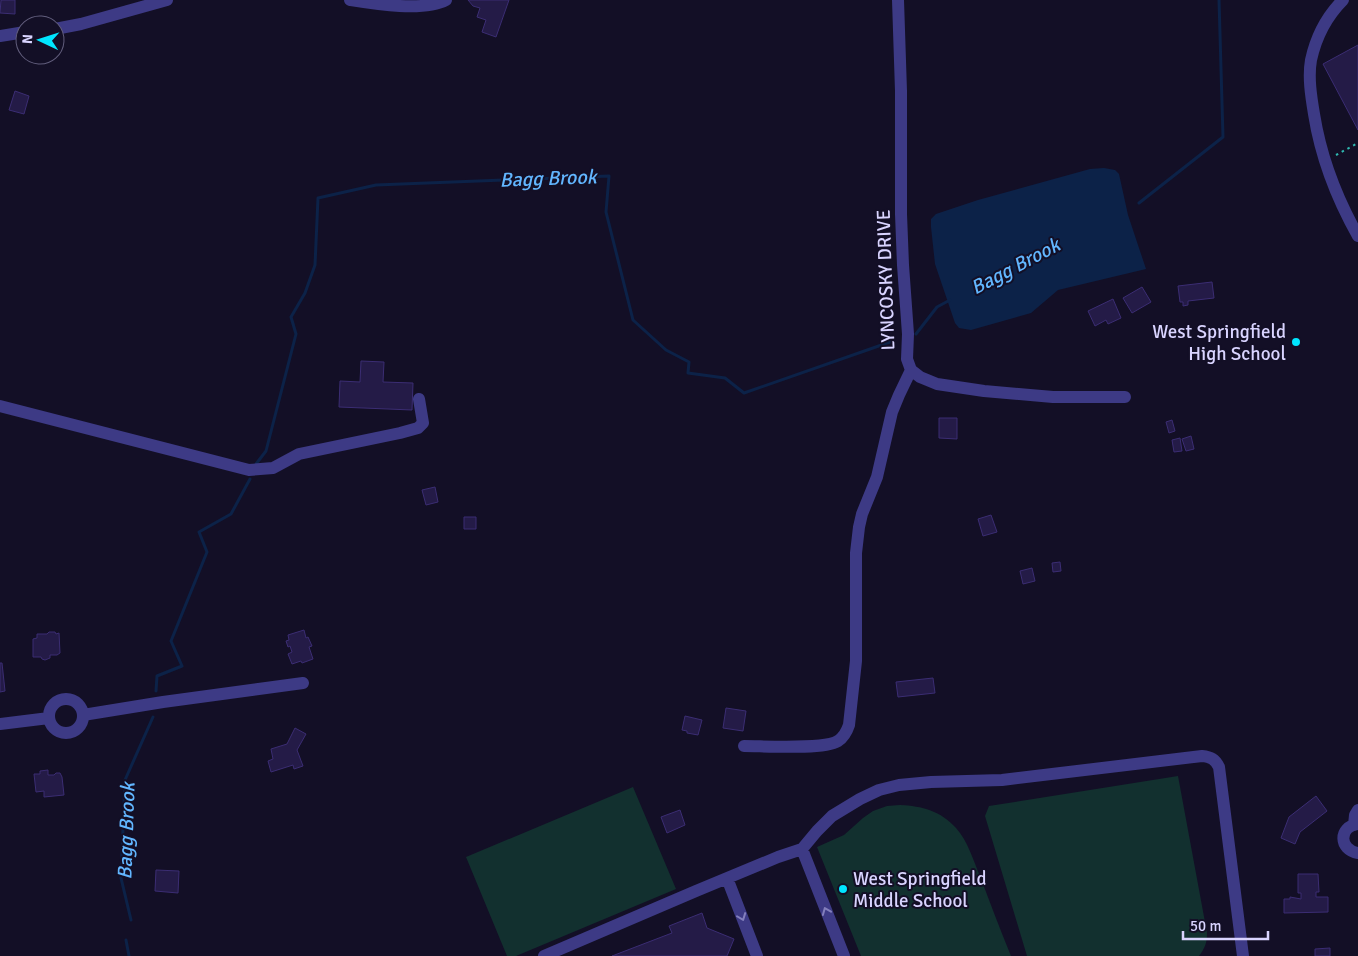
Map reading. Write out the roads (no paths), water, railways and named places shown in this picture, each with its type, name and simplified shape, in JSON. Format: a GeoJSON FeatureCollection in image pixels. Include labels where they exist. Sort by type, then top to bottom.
{"type":"FeatureCollection","features":[{"type":"Feature","properties":{"kind":"street"},"geometry":{"type":"LineString","coordinates":[[65,27],[167,0]]}},
{"type":"Feature","properties":{"kind":"street"},"geometry":{"type":"LineString","coordinates":[[350,0],[420,7],[431,6],[446,0]]}},
{"type":"Feature","properties":{"kind":"street","name":"LYNCOSKY DRIVE"},"geometry":{"type":"LineString","coordinates":[[898,0],[901,91],[901,223],[908,334],[907,359],[911,370],[920,378],[937,384],[984,391],[1054,397],[1125,397]]}},
{"type":"Feature","properties":{"kind":"street"},"geometry":{"type":"LineString","coordinates":[[1343,0],[1327,19],[1320,31],[1311,62],[1310,80],[1312,102],[1326,168],[1358,236]]}},
{"type":"Feature","properties":{"kind":"street"},"geometry":{"type":"LineString","coordinates":[[0,36],[15,34]]}},
{"type":"Feature","properties":{"kind":"street"},"geometry":{"type":"LineString","coordinates":[[744,746],[824,745],[836,742],[846,733],[849,725],[856,661],[856,553],[859,527],[862,514],[877,477],[892,412],[898,394],[911,370]]}},
{"type":"Feature","properties":{"kind":"street"},"geometry":{"type":"LineString","coordinates":[[0,406],[250,470],[273,468],[299,454],[418,428],[422,423],[419,399]]}},
{"type":"Feature","properties":{"kind":"street"},"geometry":{"type":"LineString","coordinates":[[83,715],[303,683]]}},
{"type":"Feature","properties":{"kind":"street"},"geometry":{"type":"LineString","coordinates":[[65,698],[78,703],[83,715],[78,728],[73,732],[67,733],[56,730],[49,718],[52,705],[65,698]]}},
{"type":"Feature","properties":{"kind":"street"},"geometry":{"type":"LineString","coordinates":[[0,724],[49,718]]}},
{"type":"Feature","properties":{"kind":"street"},"geometry":{"type":"LineString","coordinates":[[544,956],[727,878],[802,849],[832,816],[879,790],[899,785],[931,782],[1002,780],[1195,756],[1213,758],[1219,768],[1243,956]]}},
{"type":"Feature","properties":{"kind":"street"},"geometry":{"type":"LineString","coordinates":[[1358,810],[1355,815],[1356,824],[1350,826],[1345,832],[1344,841],[1348,850],[1358,853]]}},
{"type":"Feature","properties":{"kind":"street"},"geometry":{"type":"LineString","coordinates":[[802,849],[844,956]]}},
{"type":"Feature","properties":{"kind":"street"},"geometry":{"type":"LineString","coordinates":[[727,878],[757,956]]}},
{"type":"Feature","properties":{"kind":"water"},"geometry":{"type":"Polygon","coordinates":[[[1104,168],[1115,170],[1119,174],[1128,215],[1146,269],[1058,290],[1031,313],[971,330],[959,328],[955,323],[935,264],[931,219],[936,214],[978,200],[1090,169],[1104,168]]]}},
{"type":"Feature","properties":{"kind":"waterway","name":"Bagg Brook"},"geometry":{"type":"LineString","coordinates":[[1139,203],[1223,137],[1219,0]]}},
{"type":"Feature","properties":{"kind":"waterway","name":"Bagg Brook"},"geometry":{"type":"LineString","coordinates":[[256,464],[266,451],[296,334],[291,317],[305,293],[315,265],[318,198],[376,185],[609,176],[606,212],[633,320],[666,350],[689,362],[688,373],[725,378],[744,393],[893,341]]}},
{"type":"Feature","properties":{"kind":"waterway","name":"Bagg Brook"},"geometry":{"type":"LineString","coordinates":[[916,334],[937,307],[950,300]]}},
{"type":"Feature","properties":{"kind":"waterway","name":"Bagg Brook"},"geometry":{"type":"LineString","coordinates":[[156,691],[157,676],[182,666],[171,641],[207,552],[199,532],[231,514],[250,479]]}},
{"type":"Feature","properties":{"kind":"waterway","name":"Bagg Brook"},"geometry":{"type":"LineString","coordinates":[[131,920],[121,878],[125,780],[153,717]]}},
{"type":"Feature","properties":{"kind":"waterway","name":"Bagg Brook"},"geometry":{"type":"LineString","coordinates":[[126,940],[129,956]]}},
{"type":"Feature","properties":{"kind":"place","name":"West Springfield High School"},"geometry":{"type":"Point","coordinates":[1296,342]}},
{"type":"Feature","properties":{"kind":"place","name":"West Springfield Middle School"},"geometry":{"type":"Point","coordinates":[843,889]}}]}
